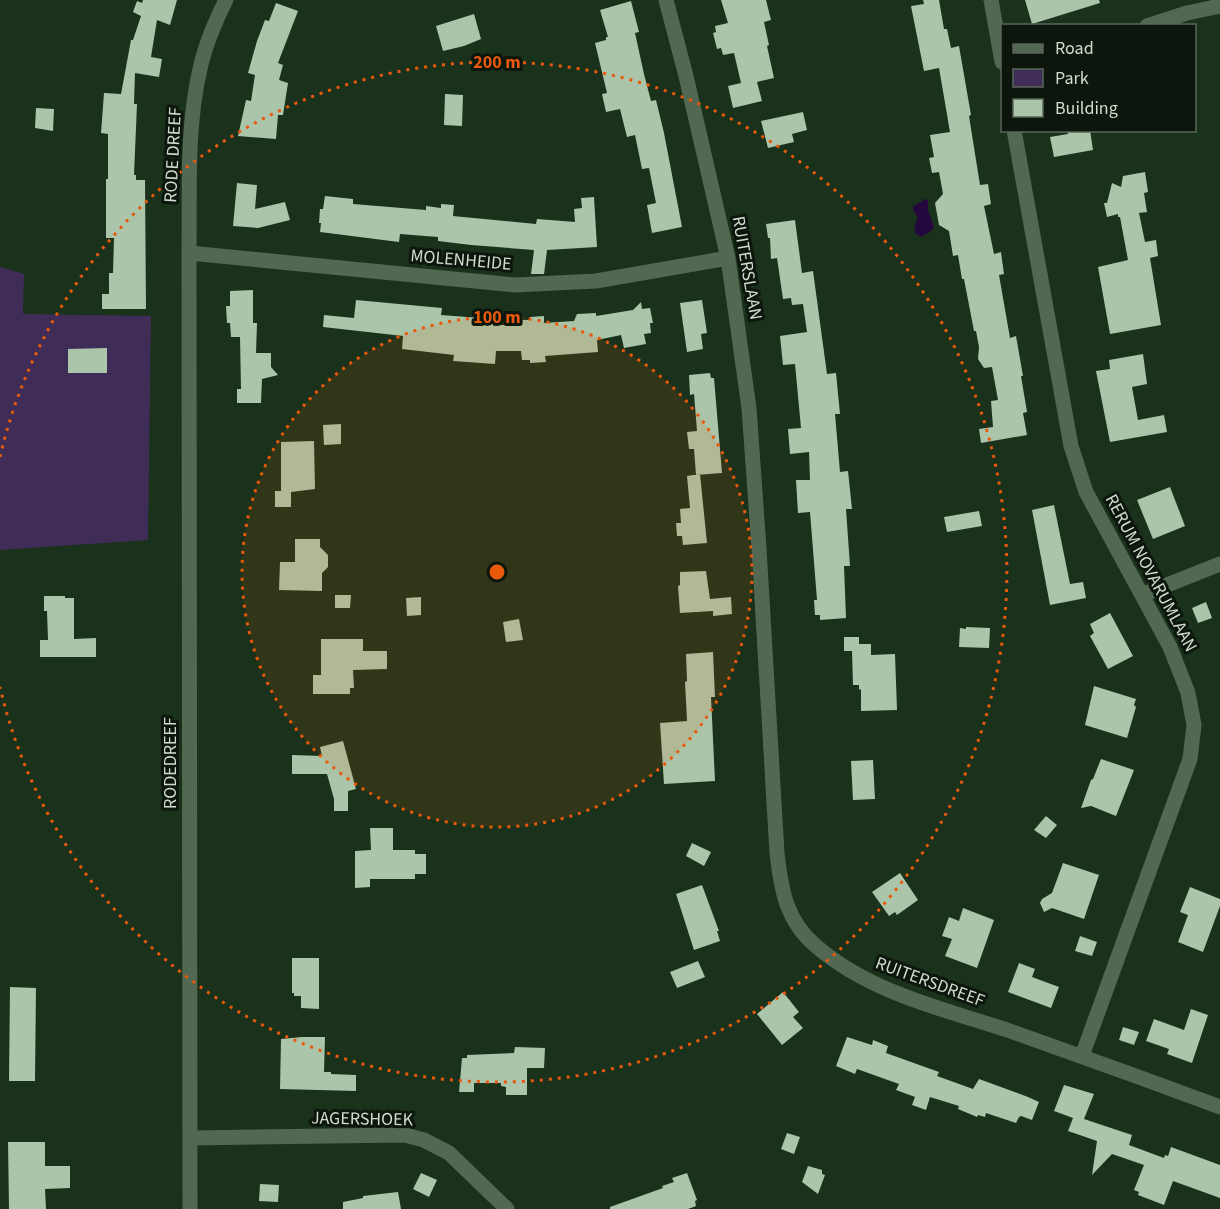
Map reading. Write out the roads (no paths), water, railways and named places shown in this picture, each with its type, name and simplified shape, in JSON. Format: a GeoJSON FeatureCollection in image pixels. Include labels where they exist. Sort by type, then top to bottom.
{"type":"FeatureCollection","features":[{"type":"Feature","properties":{"kind":"street","name":"RODE DREEF"},"geometry":{"type":"LineString","coordinates":[[189,316],[192,118],[200,69],[214,25],[226,0]]}},
{"type":"Feature","properties":{"kind":"street","name":"RUITERSLAAN"},"geometry":{"type":"LineString","coordinates":[[666,0],[728,258],[749,408],[759,548]]}},
{"type":"Feature","properties":{"kind":"street"},"geometry":{"type":"LineString","coordinates":[[991,0],[1001,56]]}},
{"type":"Feature","properties":{"kind":"street"},"geometry":{"type":"LineString","coordinates":[[1153,24],[1187,13],[1220,6]]}},
{"type":"Feature","properties":{"kind":"street","name":"RERUM NOVARUMLAAN"},"geometry":{"type":"LineString","coordinates":[[1014,132],[1071,446],[1086,492],[1170,647],[1188,693],[1194,725],[1190,759],[1082,1056]]}},
{"type":"Feature","properties":{"kind":"street","name":"MOLENHEIDE"},"geometry":{"type":"LineString","coordinates":[[189,253],[515,285],[596,281],[728,258]]}},
{"type":"Feature","properties":{"kind":"street","name":"RODEDREEF"},"geometry":{"type":"LineString","coordinates":[[189,316],[190,1209]]}},
{"type":"Feature","properties":{"kind":"street","name":"RUITERSDREEF"},"geometry":{"type":"LineString","coordinates":[[759,548],[777,853],[782,893],[794,921],[814,945],[842,966],[877,986],[1082,1056],[1220,1107]]}},
{"type":"Feature","properties":{"kind":"street"},"geometry":{"type":"LineString","coordinates":[[1142,595],[1220,564]]}},
{"type":"Feature","properties":{"kind":"street","name":"JAGERSHOEK"},"geometry":{"type":"LineString","coordinates":[[190,1138],[405,1135],[424,1140],[449,1153],[507,1209]]}}]}
